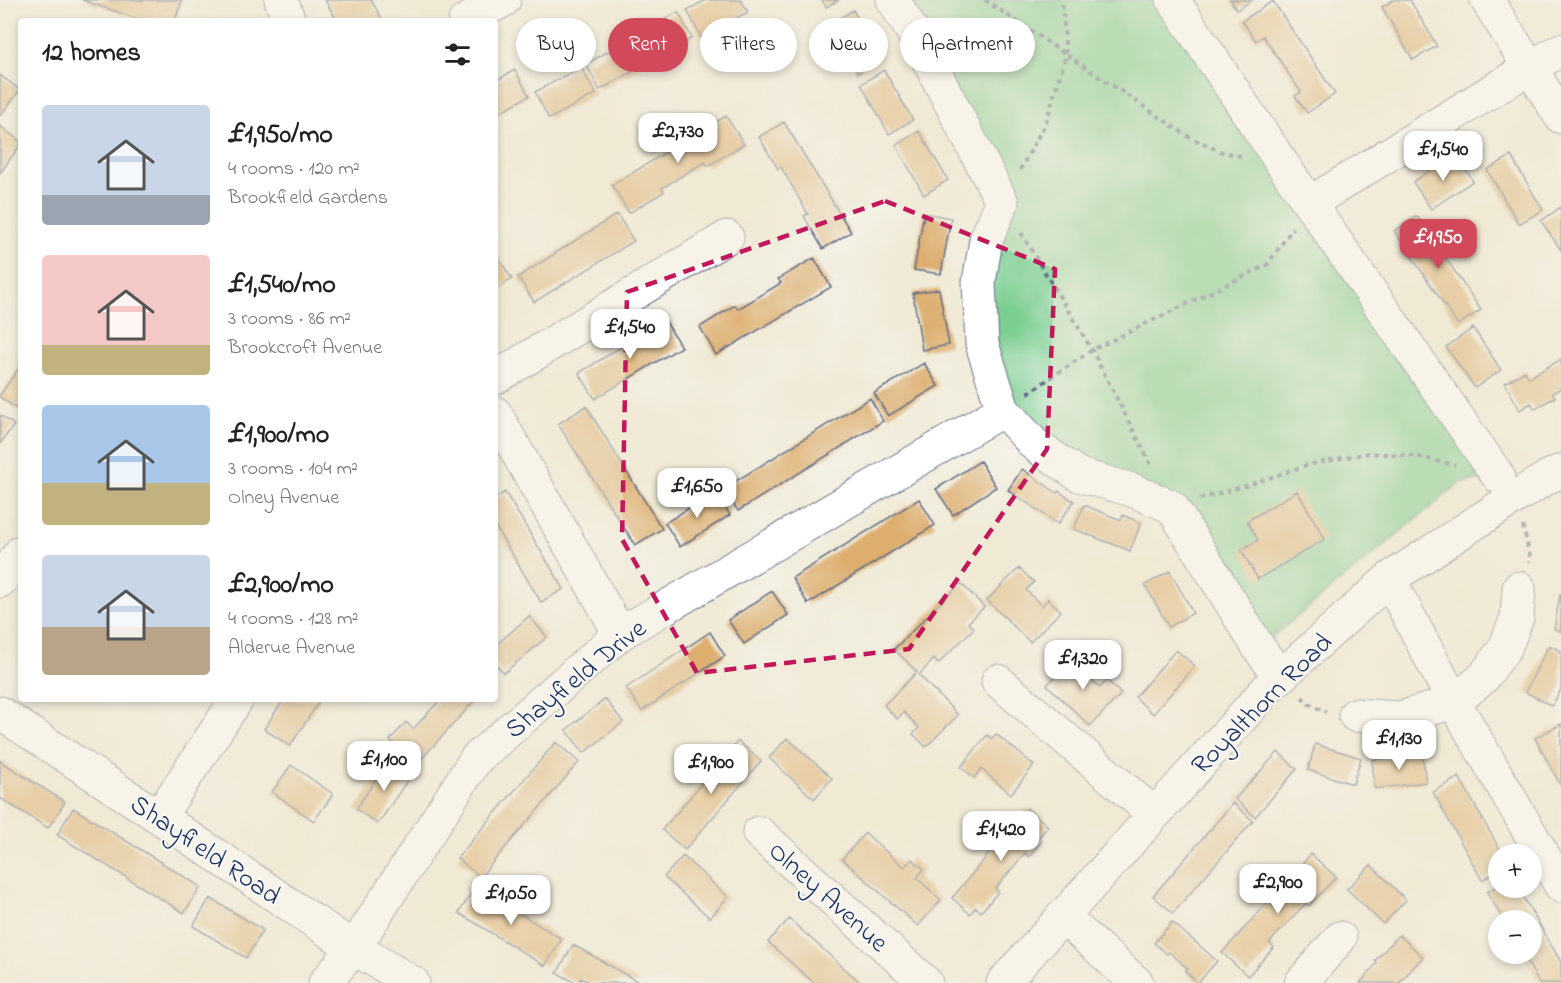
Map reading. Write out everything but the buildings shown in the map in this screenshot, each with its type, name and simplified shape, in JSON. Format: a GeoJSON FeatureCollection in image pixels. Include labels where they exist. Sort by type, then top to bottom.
{"type":"FeatureCollection","features":[{"type":"Feature","properties":{"kind":"street"},"geometry":{"type":"LineString","coordinates":[[471,18],[504,0]]}},
{"type":"Feature","properties":{"kind":"street"},"geometry":{"type":"LineString","coordinates":[[893,0],[919,42],[1002,202],[986,240],[979,282],[982,344],[1003,410],[1035,446],[1079,475],[1132,490],[1172,507],[1259,648],[1281,677]]}},
{"type":"Feature","properties":{"kind":"street"},"geometry":{"type":"LineString","coordinates":[[1173,0],[1282,165],[1505,488]]}},
{"type":"Feature","properties":{"kind":"street"},"geometry":{"type":"LineString","coordinates":[[1487,0],[1561,117]]}},
{"type":"Feature","properties":{"kind":"street"},"geometry":{"type":"LineString","coordinates":[[1310,203],[1561,50]]}},
{"type":"Feature","properties":{"kind":"street"},"geometry":{"type":"LineString","coordinates":[[498,376],[727,237]]}},
{"type":"Feature","properties":{"kind":"street","name":"Shayfield Drive"},"geometry":{"type":"LineString","coordinates":[[325,983],[354,948],[476,759],[620,634],[1003,410]]}},
{"type":"Feature","properties":{"kind":"street"},"geometry":{"type":"LineString","coordinates":[[498,418],[620,634]]}},
{"type":"Feature","properties":{"kind":"street","name":"Royalthorn Road"},"geometry":{"type":"LineString","coordinates":[[1003,983],[1268,688],[1389,579],[1505,488],[1548,477],[1561,471]]}},
{"type":"Feature","properties":{"kind":"street"},"geometry":{"type":"LineString","coordinates":[[0,581],[18,556]]}},
{"type":"Feature","properties":{"kind":"street"},"geometry":{"type":"LineString","coordinates":[[1389,579],[1454,702],[1561,886]]}},
{"type":"Feature","properties":{"kind":"street"},"geometry":{"type":"LineString","coordinates":[[1355,715],[1400,718],[1454,702],[1483,678],[1505,648],[1517,618],[1519,588]]}},
{"type":"Feature","properties":{"kind":"street"},"geometry":{"type":"LineString","coordinates":[[998,681],[1154,814]]}},
{"type":"Feature","properties":{"kind":"street"},"geometry":{"type":"LineString","coordinates":[[159,817],[235,702]]}},
{"type":"Feature","properties":{"kind":"street","name":"Shayfield Road"},"geometry":{"type":"LineString","coordinates":[[0,713],[354,948],[413,983]]}},
{"type":"Feature","properties":{"kind":"street","name":"Olney Avenue"},"geometry":{"type":"LineString","coordinates":[[759,833],[926,983]]}},
{"type":"Feature","properties":{"kind":"street"},"geometry":{"type":"LineString","coordinates":[[1062,916],[1137,983]]}},
{"type":"Feature","properties":{"kind":"street"},"geometry":{"type":"LineString","coordinates":[[1301,983],[1340,938]]}},
{"type":"Feature","properties":{"kind":"path"},"geometry":{"type":"LineString","coordinates":[[985,0],[1189,137],[1222,152],[1282,165]]}},
{"type":"Feature","properties":{"kind":"path"},"geometry":{"type":"LineString","coordinates":[[1062,0],[1066,54],[1046,122],[1002,202],[1092,350],[1151,465]]}},
{"type":"Feature","properties":{"kind":"path"},"geometry":{"type":"LineString","coordinates":[[1003,410],[1092,350],[1267,265],[1310,203]]}},
{"type":"Feature","properties":{"kind":"path"},"geometry":{"type":"LineString","coordinates":[[1172,507],[1307,465],[1368,453],[1415,456],[1505,488],[1525,529],[1530,557],[1528,579],[1519,588]]}},
{"type":"Feature","properties":{"kind":"path"},"geometry":{"type":"LineString","coordinates":[[1281,677],[1309,704],[1344,721],[1355,715]]}},
{"type":"Feature","properties":{"kind":"highlighted area"},"geometry":{"type":"Polygon","coordinates":[[[885,201],[1055,269],[1047,449],[909,649],[697,673],[622,539],[627,292],[885,201]]]}},
{"type":"Feature","properties":{"kind":"green space"},"geometry":{"type":"Polygon","coordinates":[[[899,0],[1174,0],[1498,476],[1460,483],[1259,648],[1172,507],[1035,445],[982,344],[1002,202],[936,72],[1035,72],[1035,18],[908,18],[899,0]]]}}]}
